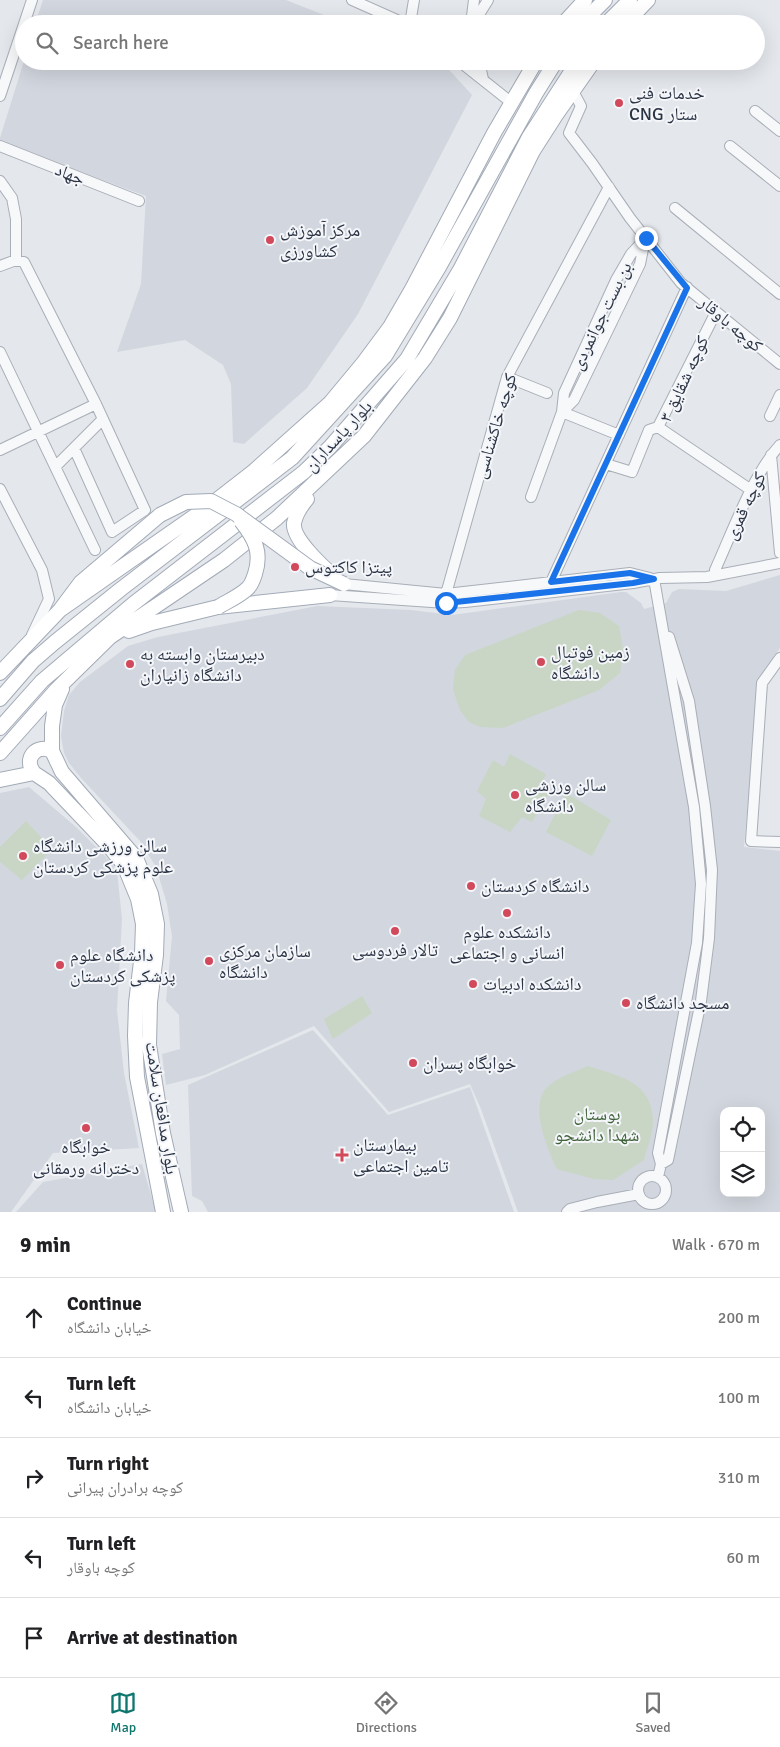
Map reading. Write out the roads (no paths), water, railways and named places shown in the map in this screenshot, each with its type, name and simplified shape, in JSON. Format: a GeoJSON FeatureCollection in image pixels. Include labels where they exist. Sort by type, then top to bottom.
{"type":"FeatureCollection","features":[{"type":"Feature","properties":{"kind":"main road"},"geometry":{"type":"LineString","coordinates":[[591,15],[605,0]]}},
{"type":"Feature","properties":{"kind":"main road"},"geometry":{"type":"LineString","coordinates":[[615,15],[630,0]]}},
{"type":"Feature","properties":{"kind":"main road"},"geometry":{"type":"LineString","coordinates":[[634,15],[648,0]]}},
{"type":"Feature","properties":{"kind":"main road"},"geometry":{"type":"LineString","coordinates":[[572,15],[583,2]]}},
{"type":"Feature","properties":{"kind":"main road"},"geometry":{"type":"LineString","coordinates":[[578,15],[583,2]]}},
{"type":"Feature","properties":{"kind":"main road"},"geometry":{"type":"LineString","coordinates":[[60,610],[217,500],[306,433],[390,327],[494,133],[531,70]]}},
{"type":"Feature","properties":{"kind":"main road","name":"بلوار پاسداران"},"geometry":{"type":"LineString","coordinates":[[0,699],[33,661],[55,642],[292,458],[306,433],[385,356],[439,267],[551,70]]}},
{"type":"Feature","properties":{"kind":"main road","name":"بلوار پاسداران"},"geometry":{"type":"LineString","coordinates":[[0,728],[42,681],[133,604],[304,472],[330,447],[407,360],[461,268],[529,137],[572,70]]}},
{"type":"Feature","properties":{"kind":"main road"},"geometry":{"type":"LineString","coordinates":[[0,753],[66,679],[110,637],[224,560],[277,518],[364,436],[425,358],[450,318],[533,152],[588,70]]}},
{"type":"Feature","properties":{"kind":"main road"},"geometry":{"type":"LineString","coordinates":[[332,466],[298,510],[294,525],[300,540],[315,560],[344,584]]}},
{"type":"Feature","properties":{"kind":"main road"},"geometry":{"type":"LineString","coordinates":[[0,673],[60,610],[81,582],[160,515],[186,502],[211,501],[236,514],[310,568],[344,584]]}},
{"type":"Feature","properties":{"kind":"main road"},"geometry":{"type":"LineString","coordinates":[[218,607],[247,590],[252,584],[258,563],[257,547],[248,530],[236,514]]}},
{"type":"Feature","properties":{"kind":"main road"},"geometry":{"type":"LineString","coordinates":[[82,647],[152,623],[218,607],[330,595]]}},
{"type":"Feature","properties":{"kind":"main road","name":"بلوار مدافعان سلامت"},"geometry":{"type":"LineString","coordinates":[[66,679],[55,705],[52,726],[52,751],[62,772],[136,858],[151,894],[157,924],[156,955],[150,1002],[149,1046],[163,1133],[181,1212]]}},
{"type":"Feature","properties":{"kind":"main road"},"geometry":{"type":"LineString","coordinates":[[0,780],[34,773],[29,765],[34,752],[43,748],[52,751]]}},
{"type":"Feature","properties":{"kind":"main road","name":"بلوار مدافعان سلامت"},"geometry":{"type":"LineString","coordinates":[[34,773],[49,782],[108,845],[124,865],[138,899],[143,924],[142,954],[136,1003],[137,1077],[163,1212]]}},
{"type":"Feature","properties":{"kind":"street"},"geometry":{"type":"LineString","coordinates":[[27,15],[32,0]]}},
{"type":"Feature","properties":{"kind":"street"},"geometry":{"type":"LineString","coordinates":[[352,0],[386,15]]}},
{"type":"Feature","properties":{"kind":"street"},"geometry":{"type":"LineString","coordinates":[[412,15],[414,0]]}},
{"type":"Feature","properties":{"kind":"street"},"geometry":{"type":"LineString","coordinates":[[473,15],[474,0]]}},
{"type":"Feature","properties":{"kind":"street"},"geometry":{"type":"LineString","coordinates":[[478,15],[488,0]]}},
{"type":"Feature","properties":{"kind":"street"},"geometry":{"type":"LineString","coordinates":[[0,96],[15,51]]}},
{"type":"Feature","properties":{"kind":"street"},"geometry":{"type":"LineString","coordinates":[[471,70],[512,103]]}},
{"type":"Feature","properties":{"kind":"street"},"geometry":{"type":"LineString","coordinates":[[481,70],[483,79]]}},
{"type":"Feature","properties":{"kind":"street","name":"کوچه باوقار"},"geometry":{"type":"LineString","coordinates":[[573,91],[581,106],[569,133],[630,218],[687,288],[780,364]]}},
{"type":"Feature","properties":{"kind":"street"},"geometry":{"type":"LineString","coordinates":[[755,111],[780,131]]}},
{"type":"Feature","properties":{"kind":"street","name":"جهاد"},"geometry":{"type":"LineString","coordinates":[[0,146],[139,201]]}},
{"type":"Feature","properties":{"kind":"street"},"geometry":{"type":"LineString","coordinates":[[730,146],[780,186]]}},
{"type":"Feature","properties":{"kind":"street"},"geometry":{"type":"LineString","coordinates":[[0,181],[12,198],[16,219],[16,260]]}},
{"type":"Feature","properties":{"kind":"street","name":"کوچه خاکشناسی"},"geometry":{"type":"LineString","coordinates":[[446,594],[507,377],[609,187]]}},
{"type":"Feature","properties":{"kind":"street"},"geometry":{"type":"LineString","coordinates":[[676,208],[780,294]]}},
{"type":"Feature","properties":{"kind":"street","name":"بن بست جوانمردی"},"geometry":{"type":"LineString","coordinates":[[531,497],[562,412],[564,393],[616,280],[631,254],[646,238]]}},
{"type":"Feature","properties":{"kind":"street","name":"بن بست جوانمردی"},"geometry":{"type":"LineString","coordinates":[[562,412],[574,400],[640,264],[646,238]]}},
{"type":"Feature","properties":{"kind":"street"},"geometry":{"type":"LineString","coordinates":[[0,266],[16,260],[24,262],[96,404],[144,510],[112,532],[74,448]]}},
{"type":"Feature","properties":{"kind":"street"},"geometry":{"type":"LineString","coordinates":[[551,582],[687,288]]}},
{"type":"Feature","properties":{"kind":"street","name":"کوچه شقایق ۳"},"geometry":{"type":"LineString","coordinates":[[716,312],[658,427],[752,490]]}},
{"type":"Feature","properties":{"kind":"street"},"geometry":{"type":"LineString","coordinates":[[0,352],[95,550]]}},
{"type":"Feature","properties":{"kind":"street"},"geometry":{"type":"LineString","coordinates":[[507,377],[547,393]]}},
{"type":"Feature","properties":{"kind":"street"},"geometry":{"type":"LineString","coordinates":[[770,416],[780,395]]}},
{"type":"Feature","properties":{"kind":"street"},"geometry":{"type":"LineString","coordinates":[[0,450],[96,404]]}},
{"type":"Feature","properties":{"kind":"street"},"geometry":{"type":"LineString","coordinates":[[562,412],[619,435]]}},
{"type":"Feature","properties":{"kind":"street"},"geometry":{"type":"LineString","coordinates":[[56,466],[103,419]]}},
{"type":"Feature","properties":{"kind":"street"},"geometry":{"type":"LineString","coordinates":[[606,464],[632,472],[649,430],[658,427]]}},
{"type":"Feature","properties":{"kind":"street","name":"کوچه قمری"},"geometry":{"type":"LineString","coordinates":[[715,570],[752,490],[771,455],[780,445]]}},
{"type":"Feature","properties":{"kind":"street"},"geometry":{"type":"LineString","coordinates":[[771,455],[780,553]]}},
{"type":"Feature","properties":{"kind":"street"},"geometry":{"type":"LineString","coordinates":[[0,489],[42,570],[49,599],[29,643]]}},
{"type":"Feature","properties":{"kind":"street"},"geometry":{"type":"LineString","coordinates":[[330,595],[446,603],[633,583],[654,579],[707,578],[780,563]]}},
{"type":"Feature","properties":{"kind":"street"},"geometry":{"type":"LineString","coordinates":[[344,584],[446,594],[630,573],[654,579]]}},
{"type":"Feature","properties":{"kind":"street"},"geometry":{"type":"LineString","coordinates":[[654,579],[694,808],[701,884],[697,943],[658,1153],[661,1164],[658,1178]]}},
{"type":"Feature","properties":{"kind":"street"},"geometry":{"type":"LineString","coordinates":[[658,605],[674,649],[689,701],[705,806],[712,870],[709,938],[701,1001],[668,1160],[661,1164]]}},
{"type":"Feature","properties":{"kind":"street"},"geometry":{"type":"LineString","coordinates":[[780,658],[762,683],[751,841],[780,842]]}},
{"type":"Feature","properties":{"kind":"street"},"geometry":{"type":"LineString","coordinates":[[694,808],[705,806]]}},
{"type":"Feature","properties":{"kind":"street"},"geometry":{"type":"LineString","coordinates":[[649,1176],[658,1178],[662,1180],[666,1192],[661,1200],[653,1204],[644,1202],[638,1190],[641,1181],[649,1176]]}},
{"type":"Feature","properties":{"kind":"street"},"geometry":{"type":"LineString","coordinates":[[567,1212],[570,1209],[597,1202],[639,1194]]}},
{"type":"Feature","properties":{"kind":"place","name":"خدمات فنی‌ CNG ستار"},"geometry":{"type":"Point","coordinates":[619,103]}},
{"type":"Feature","properties":{"kind":"place","name":"مرکز آموزش کشاورزی"},"geometry":{"type":"Point","coordinates":[270,240]}},
{"type":"Feature","properties":{"kind":"place","name":"پیتزا کاکتوس"},"geometry":{"type":"Point","coordinates":[295,567]}},
{"type":"Feature","properties":{"kind":"place","name":"زمین فوتبال دانشگاه"},"geometry":{"type":"Point","coordinates":[541,662]}},
{"type":"Feature","properties":{"kind":"place","name":"دبیرستان وابسته به دانشگاه زانیاران"},"geometry":{"type":"Point","coordinates":[130,664]}},
{"type":"Feature","properties":{"kind":"place","name":"سالن ورزشی دانشگاه"},"geometry":{"type":"Point","coordinates":[515,795]}},
{"type":"Feature","properties":{"kind":"place","name":"سالن ورزشی دانشگاه علوم پزشکی کردستان"},"geometry":{"type":"Point","coordinates":[23,856]}},
{"type":"Feature","properties":{"kind":"place","name":"دانشگاه کردستان"},"geometry":{"type":"Point","coordinates":[471,886]}},
{"type":"Feature","properties":{"kind":"place","name":"دانشکده علوم انسانی و اجتماعی"},"geometry":{"type":"Point","coordinates":[507,913]}},
{"type":"Feature","properties":{"kind":"place","name":"تالار فردوسی"},"geometry":{"type":"Point","coordinates":[395,931]}},
{"type":"Feature","properties":{"kind":"place","name":"سازمان مرکزی دانشگاه"},"geometry":{"type":"Point","coordinates":[209,961]}},
{"type":"Feature","properties":{"kind":"place","name":"دانشگاه علوم پزشکی کردستان"},"geometry":{"type":"Point","coordinates":[60,965]}},
{"type":"Feature","properties":{"kind":"place","name":"دانشکده ادبیات"},"geometry":{"type":"Point","coordinates":[473,984]}},
{"type":"Feature","properties":{"kind":"place","name":"مسجد دانشگاه"},"geometry":{"type":"Point","coordinates":[626,1003]}},
{"type":"Feature","properties":{"kind":"place","name":"خوابگاه پسران"},"geometry":{"type":"Point","coordinates":[413,1063]}},
{"type":"Feature","properties":{"kind":"place","name":"خوابگاه دخترانه ورمقانی"},"geometry":{"type":"Point","coordinates":[86,1128]}},
{"type":"Feature","properties":{"kind":"place","name":"بیمارستان تامین اجتماعی"},"geometry":{"type":"Point","coordinates":[342,1155]}},
{"type":"Feature","properties":{"kind":"park label","name":"بوستان شهدا دانشجو"},"geometry":{"type":"Point","coordinates":[597,1124]}}]}
